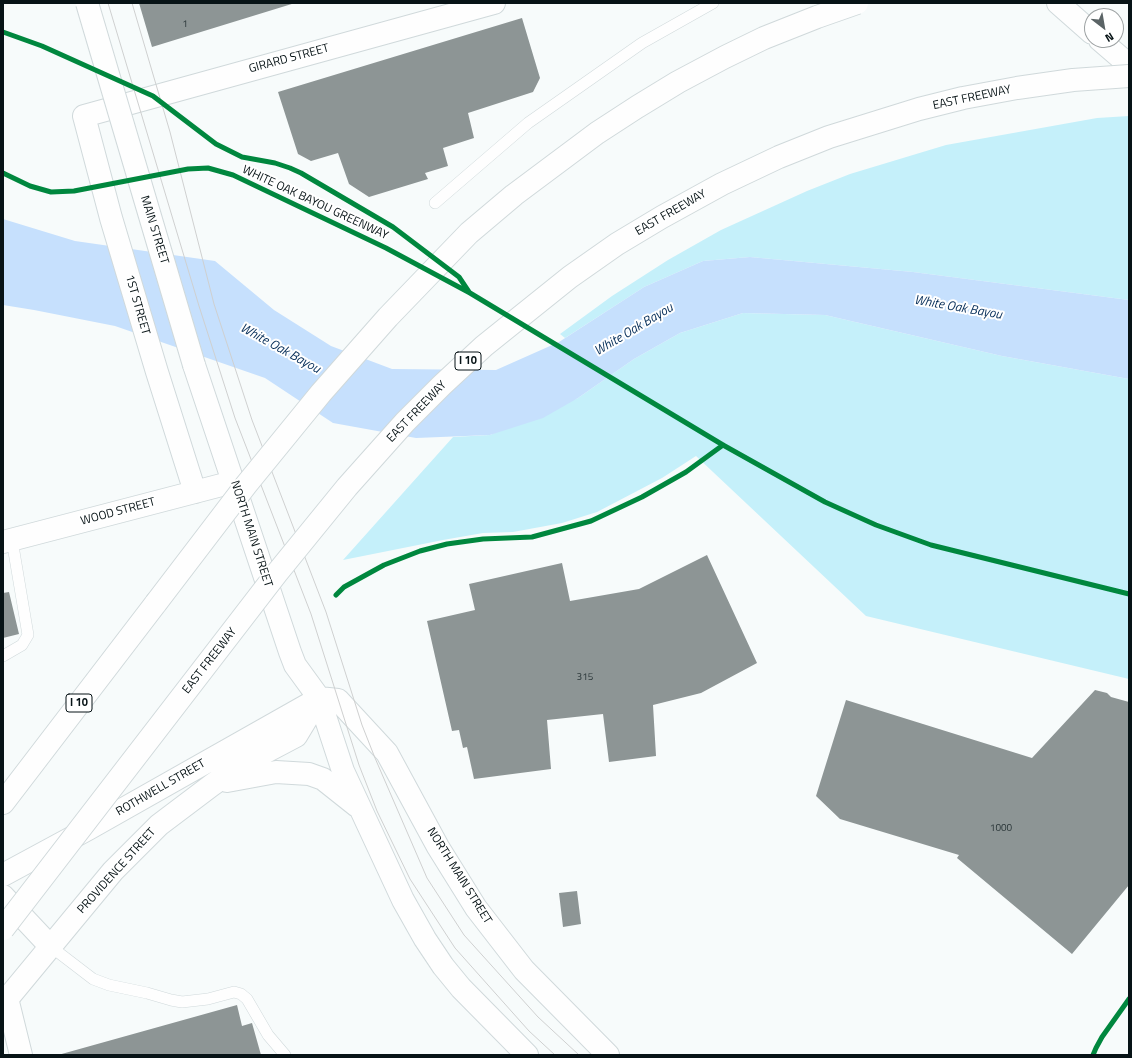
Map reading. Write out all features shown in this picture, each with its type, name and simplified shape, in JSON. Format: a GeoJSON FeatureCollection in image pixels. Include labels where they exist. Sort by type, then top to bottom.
{"type":"FeatureCollection","features":[{"type":"Feature","properties":{"kind":"main road","name":"MAIN STREET"},"geometry":{"type":"LineString","coordinates":[[87,3],[194,365]]}},
{"type":"Feature","properties":{"kind":"main road","name":"GIRARD STREET"},"geometry":{"type":"LineString","coordinates":[[84,116],[454,8],[494,3]]}},
{"type":"Feature","properties":{"kind":"main road","name":"I 10"},"geometry":{"type":"LineString","coordinates":[[3,803],[246,485],[321,393],[388,316],[470,233],[514,195],[584,143],[637,107],[678,82],[764,38],[857,3]]}},
{"type":"Feature","properties":{"kind":"main road"},"geometry":{"type":"LineString","coordinates":[[1058,3],[1084,26]]}},
{"type":"Feature","properties":{"kind":"main road"},"geometry":{"type":"LineString","coordinates":[[1109,48],[1129,65]]}},
{"type":"Feature","properties":{"kind":"main road","name":"EAST FREEWAY"},"geometry":{"type":"LineString","coordinates":[[3,930],[277,573],[347,487],[404,422],[447,380],[484,346],[570,277],[616,244],[722,184],[779,157],[829,137],[919,109],[963,98],[1073,80],[1129,76]]}},
{"type":"Feature","properties":{"kind":"main road","name":"1ST STREET"},"geometry":{"type":"LineString","coordinates":[[84,116],[111,218],[195,492]]}},
{"type":"Feature","properties":{"kind":"main road","name":"NORTH MAIN STREET"},"geometry":{"type":"LineString","coordinates":[[194,365],[295,665],[319,698],[343,771],[403,900],[443,966],[461,988],[527,1055]]}},
{"type":"Feature","properties":{"kind":"main road","name":"WOOD STREET"},"geometry":{"type":"LineString","coordinates":[[8,541],[233,482]]}},
{"type":"Feature","properties":{"kind":"main road","name":"NORTH MAIN STREET"},"geometry":{"type":"LineString","coordinates":[[319,698],[338,700],[387,753],[438,847],[476,908],[524,970],[608,1055]]}},
{"type":"Feature","properties":{"kind":"main road","name":"PROVIDENCE STREET"},"geometry":{"type":"LineString","coordinates":[[5,1001],[113,871],[159,825],[239,766],[296,736],[319,698]]}},
{"type":"Feature","properties":{"kind":"main road","name":"ROTHWELL STREET"},"geometry":{"type":"LineString","coordinates":[[3,875],[88,829],[319,698]]}},
{"type":"Feature","properties":{"kind":"main road"},"geometry":{"type":"LineString","coordinates":[[212,785],[276,772],[309,774],[323,779],[360,808]]}},
{"type":"Feature","properties":{"kind":"main road"},"geometry":{"type":"LineString","coordinates":[[3,896],[50,946]]}},
{"type":"Feature","properties":{"kind":"main road"},"geometry":{"type":"LineString","coordinates":[[5,1001],[21,1055]]}},
{"type":"Feature","properties":{"kind":"lane"},"geometry":{"type":"LineString","coordinates":[[435,202],[528,123],[642,43],[713,3]]}},
{"type":"Feature","properties":{"kind":"lane"},"geometry":{"type":"LineString","coordinates":[[3,656],[22,646],[28,635],[8,541]]}},
{"type":"Feature","properties":{"kind":"lane"},"geometry":{"type":"LineString","coordinates":[[50,946],[93,979],[171,1000],[182,1002],[208,999],[234,992],[241,994],[247,999],[268,1035],[285,1055]]}},
{"type":"Feature","properties":{"kind":"shaded area"},"geometry":{"type":"Polygon","coordinates":[[[1129,116],[1129,300],[913,272],[750,257],[703,261],[644,287],[565,338],[560,334],[612,296],[668,260],[721,230],[807,191],[850,174],[946,145],[1097,118],[1129,116]]]}},
{"type":"Feature","properties":{"kind":"shaded area"},"geometry":{"type":"Polygon","coordinates":[[[743,313],[825,315],[1002,356],[1129,379],[1129,679],[866,616],[696,456],[662,478],[597,512],[562,523],[513,532],[483,533],[343,560],[453,437],[490,435],[578,398],[634,359],[680,333],[743,313]]]}},
{"type":"Feature","properties":{"kind":"water","name":"White Oak Bayou"},"geometry":{"type":"Polygon","coordinates":[[[3,219],[75,241],[215,261],[274,310],[331,346],[392,369],[496,370],[559,342],[644,287],[703,261],[750,257],[913,272],[1129,300],[1129,379],[1002,356],[825,315],[743,313],[680,333],[634,359],[578,398],[543,418],[490,435],[416,438],[333,423],[265,378],[115,326],[3,305],[3,219]]]}},
{"type":"Feature","properties":{"kind":"building"},"geometry":{"type":"Polygon","coordinates":[[[139,3],[295,3],[152,47],[139,3]]]}},
{"type":"Feature","properties":{"kind":"building"},"geometry":{"type":"Polygon","coordinates":[[[522,18],[540,78],[533,92],[468,113],[474,138],[443,148],[448,166],[425,173],[428,179],[369,197],[349,184],[338,153],[311,161],[298,154],[278,92],[522,18]]]}},
{"type":"Feature","properties":{"kind":"building"},"geometry":{"type":"Polygon","coordinates":[[[707,555],[757,663],[701,693],[653,705],[656,756],[609,762],[603,714],[547,720],[551,769],[474,779],[467,747],[463,748],[459,730],[452,731],[427,621],[475,610],[469,584],[562,563],[570,601],[639,589],[707,555]]]}},
{"type":"Feature","properties":{"kind":"building"},"geometry":{"type":"Polygon","coordinates":[[[9,592],[19,634],[3,638],[3,593],[9,592]]]}},
{"type":"Feature","properties":{"kind":"building"},"geometry":{"type":"Polygon","coordinates":[[[1095,690],[1107,693],[1111,697],[1129,702],[1129,885],[1072,954],[957,858],[959,855],[840,819],[816,796],[846,700],[1032,758],[1095,690]]]}},
{"type":"Feature","properties":{"kind":"building"},"geometry":{"type":"Polygon","coordinates":[[[577,891],[581,924],[563,927],[559,893],[577,891]]]}},
{"type":"Feature","properties":{"kind":"building"},"geometry":{"type":"Polygon","coordinates":[[[237,1005],[242,1026],[252,1023],[261,1055],[58,1055],[237,1005]]]}},
{"type":"Feature","properties":{"kind":"tram line"},"geometry":{"type":"LineString","coordinates":[[108,3],[199,306],[235,418],[311,614],[359,765],[377,811],[410,879],[455,948],[529,1031],[555,1055]]}},
{"type":"Feature","properties":{"kind":"tram line"},"geometry":{"type":"LineString","coordinates":[[132,3],[170,132],[214,304],[252,420],[326,612],[362,725],[375,758],[427,878],[464,935],[538,1017],[579,1055]]}},
{"type":"Feature","properties":{"kind":"cycle path","name":"WHITE OAK BAYOU GREENWAY"},"geometry":{"type":"LineString","coordinates":[[3,32],[42,46],[153,96],[216,144],[242,157],[275,163],[301,173],[393,227],[459,277],[469,292]]}},
{"type":"Feature","properties":{"kind":"cycle path","name":"WHITE OAK BAYOU GREENWAY"},"geometry":{"type":"LineString","coordinates":[[3,173],[30,186],[51,192],[74,191],[188,169],[208,168],[233,175],[386,248],[470,293],[723,445],[825,502],[876,525],[931,545],[1129,594]]}},
{"type":"Feature","properties":{"kind":"cycle path"},"geometry":{"type":"LineString","coordinates":[[336,595],[344,587],[384,565],[420,551],[447,544],[483,539],[532,537],[591,521],[642,497],[686,472],[723,445]]}},
{"type":"Feature","properties":{"kind":"cycle path"},"geometry":{"type":"LineString","coordinates":[[1093,1055],[1102,1037],[1129,999]]}}]}
